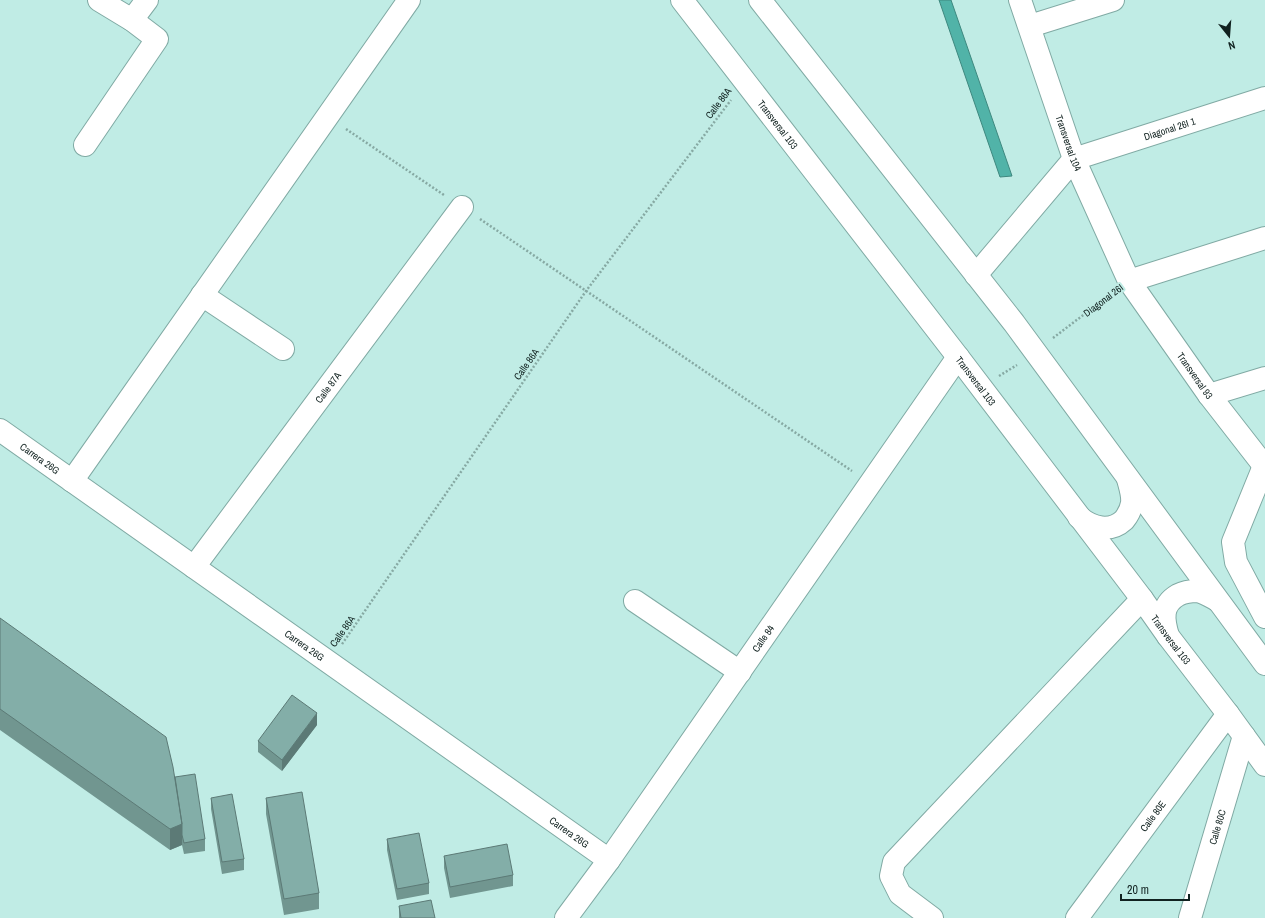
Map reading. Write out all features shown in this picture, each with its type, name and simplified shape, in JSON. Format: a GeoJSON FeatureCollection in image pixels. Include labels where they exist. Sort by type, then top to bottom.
{"type":"FeatureCollection","features":[{"type":"Feature","properties":{"kind":"street"},"geometry":{"type":"LineString","coordinates":[[85,145],[157,39],[132,20],[99,0]]}},
{"type":"Feature","properties":{"kind":"street"},"geometry":{"type":"LineString","coordinates":[[132,20],[147,0]]}},
{"type":"Feature","properties":{"kind":"street"},"geometry":{"type":"LineString","coordinates":[[72,481],[408,0]]}},
{"type":"Feature","properties":{"kind":"street","name":"Transversal 103"},"geometry":{"type":"LineString","coordinates":[[682,0],[982,388],[1076,515],[1142,599],[1265,765]]}},
{"type":"Feature","properties":{"kind":"street"},"geometry":{"type":"LineString","coordinates":[[760,0],[1036,353],[1265,664]]}},
{"type":"Feature","properties":{"kind":"street","name":"Transversal 104"},"geometry":{"type":"LineString","coordinates":[[1020,0],[1074,159],[1129,281]]}},
{"type":"Feature","properties":{"kind":"street"},"geometry":{"type":"LineString","coordinates":[[1030,26],[1114,0]]}},
{"type":"Feature","properties":{"kind":"street","name":"Diagonal 26I 1"},"geometry":{"type":"LineString","coordinates":[[1074,159],[1265,98]]}},
{"type":"Feature","properties":{"kind":"street"},"geometry":{"type":"LineString","coordinates":[[976,275],[1074,159]]}},
{"type":"Feature","properties":{"kind":"street","name":"Calle 87A"},"geometry":{"type":"LineString","coordinates":[[194,567],[462,207]]}},
{"type":"Feature","properties":{"kind":"street","name":"Diagonal 26I"},"geometry":{"type":"LineString","coordinates":[[1129,281],[1265,238]]}},
{"type":"Feature","properties":{"kind":"street","name":"Transversal 93"},"geometry":{"type":"LineString","coordinates":[[1129,281],[1209,395],[1264,467]]}},
{"type":"Feature","properties":{"kind":"street"},"geometry":{"type":"LineString","coordinates":[[202,295],[283,349]]}},
{"type":"Feature","properties":{"kind":"street","name":"Calle 84"},"geometry":{"type":"LineString","coordinates":[[566,918],[609,860],[958,357]]}},
{"type":"Feature","properties":{"kind":"street"},"geometry":{"type":"LineString","coordinates":[[1209,395],[1265,378]]}},
{"type":"Feature","properties":{"kind":"street","name":"Carrera 26G"},"geometry":{"type":"LineString","coordinates":[[0,430],[609,860]]}},
{"type":"Feature","properties":{"kind":"street"},"geometry":{"type":"LineString","coordinates":[[1264,467],[1233,542],[1236,562],[1265,617]]}},
{"type":"Feature","properties":{"kind":"street"},"geometry":{"type":"LineString","coordinates":[[1076,515],[1086,522],[1101,528],[1109,528],[1120,523],[1126,518],[1132,503],[1132,495],[1127,478]]}},
{"type":"Feature","properties":{"kind":"street"},"geometry":{"type":"LineString","coordinates":[[1168,636],[1164,621],[1164,614],[1166,606],[1175,597],[1181,594],[1196,591],[1202,592],[1217,600]]}},
{"type":"Feature","properties":{"kind":"street"},"geometry":{"type":"LineString","coordinates":[[932,918],[900,894],[891,876],[894,862],[1142,599]]}},
{"type":"Feature","properties":{"kind":"street"},"geometry":{"type":"LineString","coordinates":[[635,601],[740,672]]}},
{"type":"Feature","properties":{"kind":"street","name":"Calle 80E"},"geometry":{"type":"LineString","coordinates":[[1077,918],[1228,714]]}},
{"type":"Feature","properties":{"kind":"street","name":"Calle 80C"},"geometry":{"type":"LineString","coordinates":[[1190,918],[1244,736]]}},
{"type":"Feature","properties":{"kind":"path","name":"Calle 86A"},"geometry":{"type":"LineString","coordinates":[[330,663],[586,291],[744,81]]}},
{"type":"Feature","properties":{"kind":"path"},"geometry":{"type":"LineString","coordinates":[[327,116],[871,483]]}},
{"type":"Feature","properties":{"kind":"path","name":"Diagonal 26I"},"geometry":{"type":"LineString","coordinates":[[982,388],[1036,353],[1052,338],[1129,281]]}},
{"type":"Feature","properties":{"kind":"water"},"geometry":{"type":"Polygon","coordinates":[[[939,0],[951,0],[1012,176],[1000,177],[939,0]]]}},
{"type":"Feature","properties":{"kind":"building"},"geometry":{"type":"Polygon","coordinates":[[[0,618],[166,737],[173,767],[182,824],[170,829],[0,709],[0,618]]]}},
{"type":"Feature","properties":{"kind":"building"},"geometry":{"type":"Polygon","coordinates":[[[292,695],[317,713],[282,760],[258,741],[292,695]]]}},
{"type":"Feature","properties":{"kind":"building"},"geometry":{"type":"Polygon","coordinates":[[[195,774],[205,839],[184,843],[175,777],[195,774]]]}},
{"type":"Feature","properties":{"kind":"building"},"geometry":{"type":"Polygon","coordinates":[[[302,792],[319,893],[284,899],[266,798],[302,792]]]}},
{"type":"Feature","properties":{"kind":"building"},"geometry":{"type":"Polygon","coordinates":[[[232,794],[244,859],[222,862],[211,798],[232,794]]]}},
{"type":"Feature","properties":{"kind":"building"},"geometry":{"type":"Polygon","coordinates":[[[419,833],[429,883],[397,889],[387,839],[419,833]]]}},
{"type":"Feature","properties":{"kind":"building"},"geometry":{"type":"Polygon","coordinates":[[[507,844],[513,875],[450,887],[444,856],[507,844]]]}},
{"type":"Feature","properties":{"kind":"building"},"geometry":{"type":"Polygon","coordinates":[[[431,900],[435,918],[401,918],[399,906],[431,900]]]}}]}
